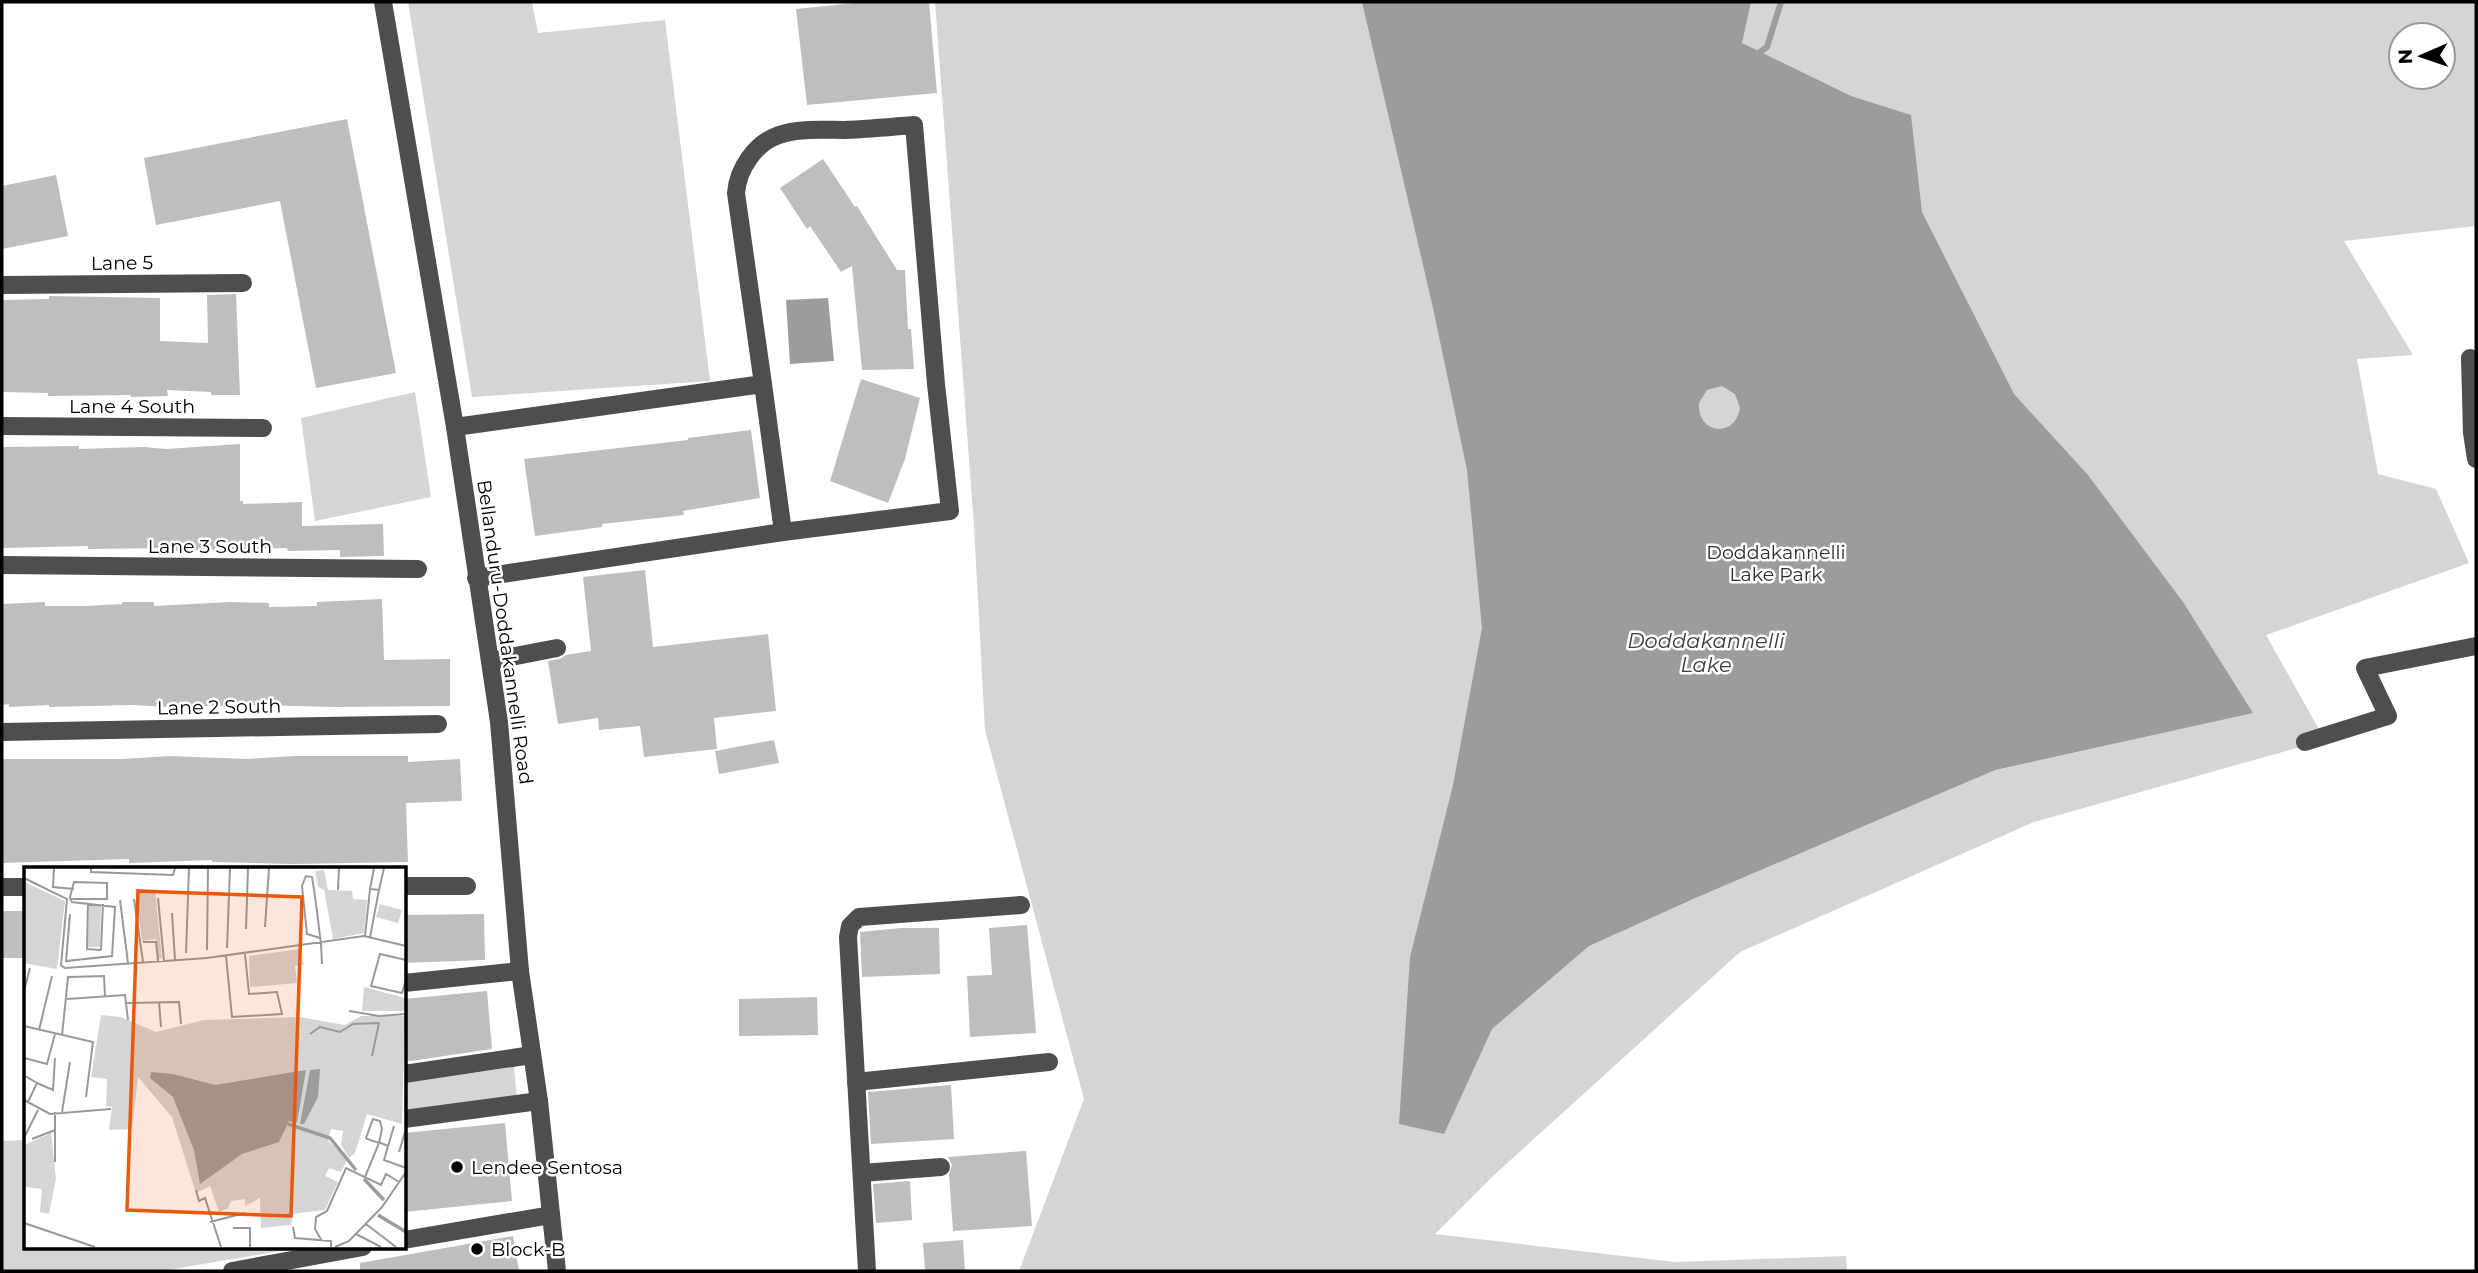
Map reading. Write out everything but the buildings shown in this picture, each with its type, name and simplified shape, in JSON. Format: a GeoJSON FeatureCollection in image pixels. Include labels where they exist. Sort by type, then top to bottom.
{"type":"FeatureCollection","features":[{"type":"Feature","properties":{"kind":"street","name":"Bellanduru-Doddakannelli Road"},"geometry":{"type":"LineString","coordinates":[[383,2],[456,427],[499,722],[520,971],[539,1101],[557,1271]]}},
{"type":"Feature","properties":{"kind":"street"},"geometry":{"type":"LineString","coordinates":[[477,578],[783,532],[950,511],[936,384],[914,125],[778,135],[753,153],[737,178],[736,192],[783,532]]}},
{"type":"Feature","properties":{"kind":"street","name":"Lane 5"},"geometry":{"type":"LineString","coordinates":[[2,285],[243,282]]}},
{"type":"Feature","properties":{"kind":"street"},"geometry":{"type":"LineString","coordinates":[[2470,358],[2472,433],[2476,459]]}},
{"type":"Feature","properties":{"kind":"street"},"geometry":{"type":"LineString","coordinates":[[456,427],[763,384]]}},
{"type":"Feature","properties":{"kind":"street","name":"Lane 4 South"},"geometry":{"type":"LineString","coordinates":[[2,426],[262,428]]}},
{"type":"Feature","properties":{"kind":"street","name":"Lane 3 South"},"geometry":{"type":"LineString","coordinates":[[2,565],[418,569]]}},
{"type":"Feature","properties":{"kind":"street"},"geometry":{"type":"LineString","coordinates":[[2305,742],[2388,716],[2365,668],[2476,646]]}},
{"type":"Feature","properties":{"kind":"street"},"geometry":{"type":"LineString","coordinates":[[490,662],[557,648]]}},
{"type":"Feature","properties":{"kind":"street","name":"Lane 2 South"},"geometry":{"type":"LineString","coordinates":[[2,732],[438,724]]}},
{"type":"Feature","properties":{"kind":"street"},"geometry":{"type":"LineString","coordinates":[[406,886],[467,886]]}},
{"type":"Feature","properties":{"kind":"street"},"geometry":{"type":"LineString","coordinates":[[2,887],[24,887]]}},
{"type":"Feature","properties":{"kind":"street"},"geometry":{"type":"LineString","coordinates":[[867,1271],[848,937],[850,926],[859,917],[1021,905]]}},
{"type":"Feature","properties":{"kind":"street"},"geometry":{"type":"LineString","coordinates":[[406,983],[520,971]]}},
{"type":"Feature","properties":{"kind":"street"},"geometry":{"type":"LineString","coordinates":[[406,1073],[532,1055]]}},
{"type":"Feature","properties":{"kind":"street"},"geometry":{"type":"LineString","coordinates":[[856,1082],[1049,1062]]}},
{"type":"Feature","properties":{"kind":"street"},"geometry":{"type":"LineString","coordinates":[[406,1119],[539,1101]]}},
{"type":"Feature","properties":{"kind":"street"},"geometry":{"type":"LineString","coordinates":[[862,1172],[941,1167]]}},
{"type":"Feature","properties":{"kind":"street"},"geometry":{"type":"LineString","coordinates":[[406,1240],[551,1215]]}},
{"type":"Feature","properties":{"kind":"street"},"geometry":{"type":"LineString","coordinates":[[232,1271],[357,1251]]}},
{"type":"Feature","properties":{"kind":"green space"},"geometry":{"type":"Polygon","coordinates":[[[408,2],[532,2],[538,33],[665,20],[710,381],[472,397],[408,2]]]}},
{"type":"Feature","properties":{"kind":"green space","name":"Doddakannelli Lake Park"},"geometry":{"type":"Polygon","coordinates":[[[935,2],[2476,2],[2476,226],[2344,241],[2413,355],[2357,359],[2378,474],[2436,489],[2469,563],[2266,635],[2325,740],[2034,822],[1740,952],[1493,1176],[1435,1234],[1675,1262],[1846,1256],[1847,1271],[1019,1271],[1084,1099],[985,730],[974,526],[935,2]]]}},
{"type":"Feature","properties":{"kind":"green space"},"geometry":{"type":"Polygon","coordinates":[[[415,392],[431,497],[315,521],[301,418],[415,392]]]}},
{"type":"Feature","properties":{"kind":"green space"},"geometry":{"type":"Polygon","coordinates":[[[514,1067],[517,1099],[406,1115],[406,1083],[514,1067]]]}},
{"type":"Feature","properties":{"kind":"green space"},"geometry":{"type":"Polygon","coordinates":[[[24,1140],[24,1248],[298,1248],[162,1271],[2,1271],[2,1141],[24,1140]]]}},
{"type":"Feature","properties":{"kind":"water","name":"Doddakannelli Lake"},"geometry":{"type":"Polygon","coordinates":[[[1362,2],[1751,2],[1742,43],[1851,96],[1911,115],[1922,212],[2014,394],[2088,475],[2183,602],[2253,713],[1995,770],[1589,946],[1492,1029],[1444,1134],[1399,1124],[1410,957],[1453,785],[1482,628],[1467,470],[1433,308],[1362,2]],[[1722,386],[1707,390],[1699,403],[1704,421],[1717,429],[1731,425],[1740,408],[1735,394],[1722,386]]]}},
{"type":"Feature","properties":{"kind":"water"},"geometry":{"type":"Polygon","coordinates":[[[828,298],[834,361],[790,364],[786,300],[828,298]]]}},
{"type":"Feature","properties":{"kind":"waterway"},"geometry":{"type":"LineString","coordinates":[[1756,55],[1767,47],[1781,2]]}},
{"type":"Feature","properties":{"kind":"place","name":"Lendee Sentosa"},"geometry":{"type":"Point","coordinates":[457,1167]}},
{"type":"Feature","properties":{"kind":"place","name":"Block-B"},"geometry":{"type":"Point","coordinates":[477,1249]}}]}
